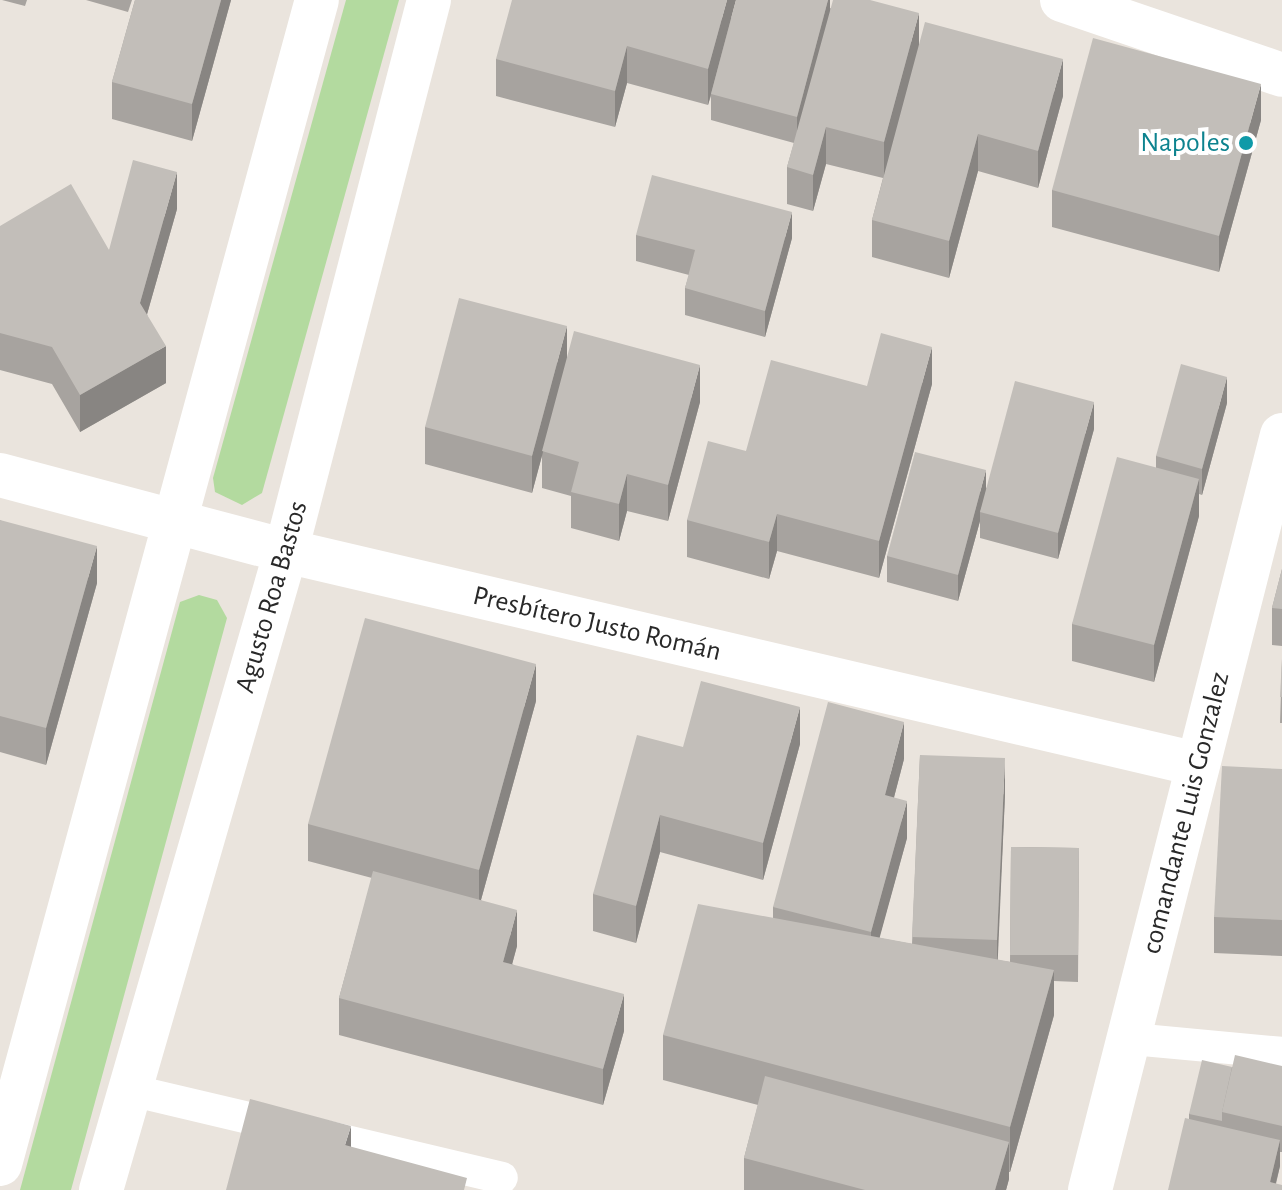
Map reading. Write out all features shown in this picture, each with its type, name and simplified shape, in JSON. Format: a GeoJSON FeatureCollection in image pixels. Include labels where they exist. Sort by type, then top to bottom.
{"type":"FeatureCollection","features":[{"type":"Feature","properties":{"kind":"street"},"geometry":{"type":"LineString","coordinates":[[0,1164],[180,522],[317,0]]}},
{"type":"Feature","properties":{"kind":"street","name":"Agusto Roa Bastos"},"geometry":{"type":"LineString","coordinates":[[101,1190],[286,551],[429,0]]}},
{"type":"Feature","properties":{"kind":"street"},"geometry":{"type":"LineString","coordinates":[[1062,0],[1282,75]]}},
{"type":"Feature","properties":{"kind":"street","name":"comandante Luis Gonzalez"},"geometry":{"type":"LineString","coordinates":[[1090,1190],[1132,1039],[1196,764],[1282,435]]}},
{"type":"Feature","properties":{"kind":"street","name":"Presbítero Justo Román"},"geometry":{"type":"LineString","coordinates":[[0,475],[286,551],[1196,764]]}},
{"type":"Feature","properties":{"kind":"lane"},"geometry":{"type":"LineString","coordinates":[[1132,1039],[1282,1053]]}},
{"type":"Feature","properties":{"kind":"lane"},"geometry":{"type":"LineString","coordinates":[[130,1090],[502,1178]]}},
{"type":"Feature","properties":{"kind":"green space"},"geometry":{"type":"Polygon","coordinates":[[[346,0],[399,0],[262,493],[242,505],[215,492],[213,478],[346,0]]]}},
{"type":"Feature","properties":{"kind":"green space"},"geometry":{"type":"Polygon","coordinates":[[[199,595],[217,600],[227,618],[71,1190],[20,1190],[180,602],[199,595]]]}},
{"type":"Feature","properties":{"kind":"building"},"geometry":{"type":"Polygon","coordinates":[[[135,0],[221,0],[192,104],[112,82],[135,0]]]}},
{"type":"Feature","properties":{"kind":"building"},"geometry":{"type":"Polygon","coordinates":[[[512,0],[727,0],[708,69],[627,46],[615,91],[496,59],[512,0]]]}},
{"type":"Feature","properties":{"kind":"building"},"geometry":{"type":"Polygon","coordinates":[[[736,0],[828,0],[797,117],[711,94],[736,0]]]}},
{"type":"Feature","properties":{"kind":"building"},"geometry":{"type":"Polygon","coordinates":[[[833,0],[870,0],[919,13],[884,142],[826,127],[813,175],[787,167],[833,0]]]}},
{"type":"Feature","properties":{"kind":"building"},"geometry":{"type":"Polygon","coordinates":[[[925,22],[1063,59],[1038,151],[978,134],[949,241],[872,220],[925,22]]]}},
{"type":"Feature","properties":{"kind":"building"},"geometry":{"type":"Polygon","coordinates":[[[1093,38],[1261,84],[1219,236],[1052,190],[1093,38]]]}},
{"type":"Feature","properties":{"kind":"building"},"geometry":{"type":"Polygon","coordinates":[[[133,160],[177,172],[140,303],[166,346],[80,395],[52,347],[0,333],[0,226],[71,184],[109,250],[133,160]]]}},
{"type":"Feature","properties":{"kind":"building"},"geometry":{"type":"Polygon","coordinates":[[[652,175],[792,212],[765,311],[685,288],[695,250],[636,235],[652,175]]]}},
{"type":"Feature","properties":{"kind":"building"},"geometry":{"type":"Polygon","coordinates":[[[459,298],[567,326],[532,456],[425,427],[459,298]]]}},
{"type":"Feature","properties":{"kind":"building"},"geometry":{"type":"Polygon","coordinates":[[[574,331],[700,365],[668,485],[627,474],[619,504],[571,492],[579,462],[542,451],[574,331]]]}},
{"type":"Feature","properties":{"kind":"building"},"geometry":{"type":"Polygon","coordinates":[[[881,333],[932,347],[879,541],[777,514],[769,542],[687,520],[708,441],[746,451],[771,360],[867,386],[881,333]]]}},
{"type":"Feature","properties":{"kind":"building"},"geometry":{"type":"Polygon","coordinates":[[[1181,364],[1227,377],[1202,469],[1156,456],[1181,364]]]}},
{"type":"Feature","properties":{"kind":"building"},"geometry":{"type":"Polygon","coordinates":[[[1015,381],[1094,402],[1058,533],[980,512],[1015,381]]]}},
{"type":"Feature","properties":{"kind":"building"},"geometry":{"type":"Polygon","coordinates":[[[915,452],[986,470],[958,575],[887,556],[915,452]]]}},
{"type":"Feature","properties":{"kind":"building"},"geometry":{"type":"Polygon","coordinates":[[[1117,457],[1199,479],[1154,645],[1072,624],[1117,457]]]}},
{"type":"Feature","properties":{"kind":"building"},"geometry":{"type":"Polygon","coordinates":[[[0,520],[97,546],[46,728],[0,716],[0,520]]]}},
{"type":"Feature","properties":{"kind":"building"},"geometry":{"type":"Polygon","coordinates":[[[1282,569],[1282,609],[1272,608],[1282,569]]]}},
{"type":"Feature","properties":{"kind":"building"},"geometry":{"type":"Polygon","coordinates":[[[365,618],[536,664],[479,870],[308,824],[365,618]]]}},
{"type":"Feature","properties":{"kind":"building"},"geometry":{"type":"Polygon","coordinates":[[[701,681],[800,707],[763,843],[660,815],[636,906],[593,894],[637,735],[683,747],[701,681]]]}},
{"type":"Feature","properties":{"kind":"building"},"geometry":{"type":"Polygon","coordinates":[[[828,702],[904,722],[885,795],[907,801],[871,932],[773,907],[828,702]]]}},
{"type":"Feature","properties":{"kind":"building"},"geometry":{"type":"Polygon","coordinates":[[[920,755],[1005,758],[997,940],[912,937],[920,755]]]}},
{"type":"Feature","properties":{"kind":"building"},"geometry":{"type":"Polygon","coordinates":[[[1222,766],[1282,769],[1282,920],[1214,917],[1222,766]]]}},
{"type":"Feature","properties":{"kind":"building"},"geometry":{"type":"Polygon","coordinates":[[[1011,847],[1079,848],[1078,955],[1010,955],[1011,847]]]}},
{"type":"Feature","properties":{"kind":"building"},"geometry":{"type":"Polygon","coordinates":[[[373,871],[517,910],[503,962],[624,994],[603,1069],[339,998],[373,871]]]}},
{"type":"Feature","properties":{"kind":"building"},"geometry":{"type":"Polygon","coordinates":[[[698,904],[1054,970],[1010,1127],[663,1035],[698,904]]]}},
{"type":"Feature","properties":{"kind":"building"},"geometry":{"type":"Polygon","coordinates":[[[1235,1055],[1282,1066],[1282,1126],[1222,1112],[1235,1055]]]}},
{"type":"Feature","properties":{"kind":"building"},"geometry":{"type":"Polygon","coordinates":[[[1202,1060],[1232,1067],[1222,1121],[1189,1114],[1202,1060]]]}},
{"type":"Feature","properties":{"kind":"building"},"geometry":{"type":"Polygon","coordinates":[[[765,1076],[1009,1142],[995,1190],[865,1190],[744,1158],[765,1076]]]}},
{"type":"Feature","properties":{"kind":"building"},"geometry":{"type":"Polygon","coordinates":[[[250,1099],[351,1126],[345,1145],[467,1178],[464,1190],[226,1190],[250,1099]]]}},
{"type":"Feature","properties":{"kind":"building"},"geometry":{"type":"Polygon","coordinates":[[[1185,1118],[1280,1140],[1270,1182],[1282,1185],[1282,1190],[1168,1190],[1185,1118]]]}},
{"type":"Feature","properties":{"kind":"place","name":"Napoles"},"geometry":{"type":"Point","coordinates":[1246,143]}}]}
